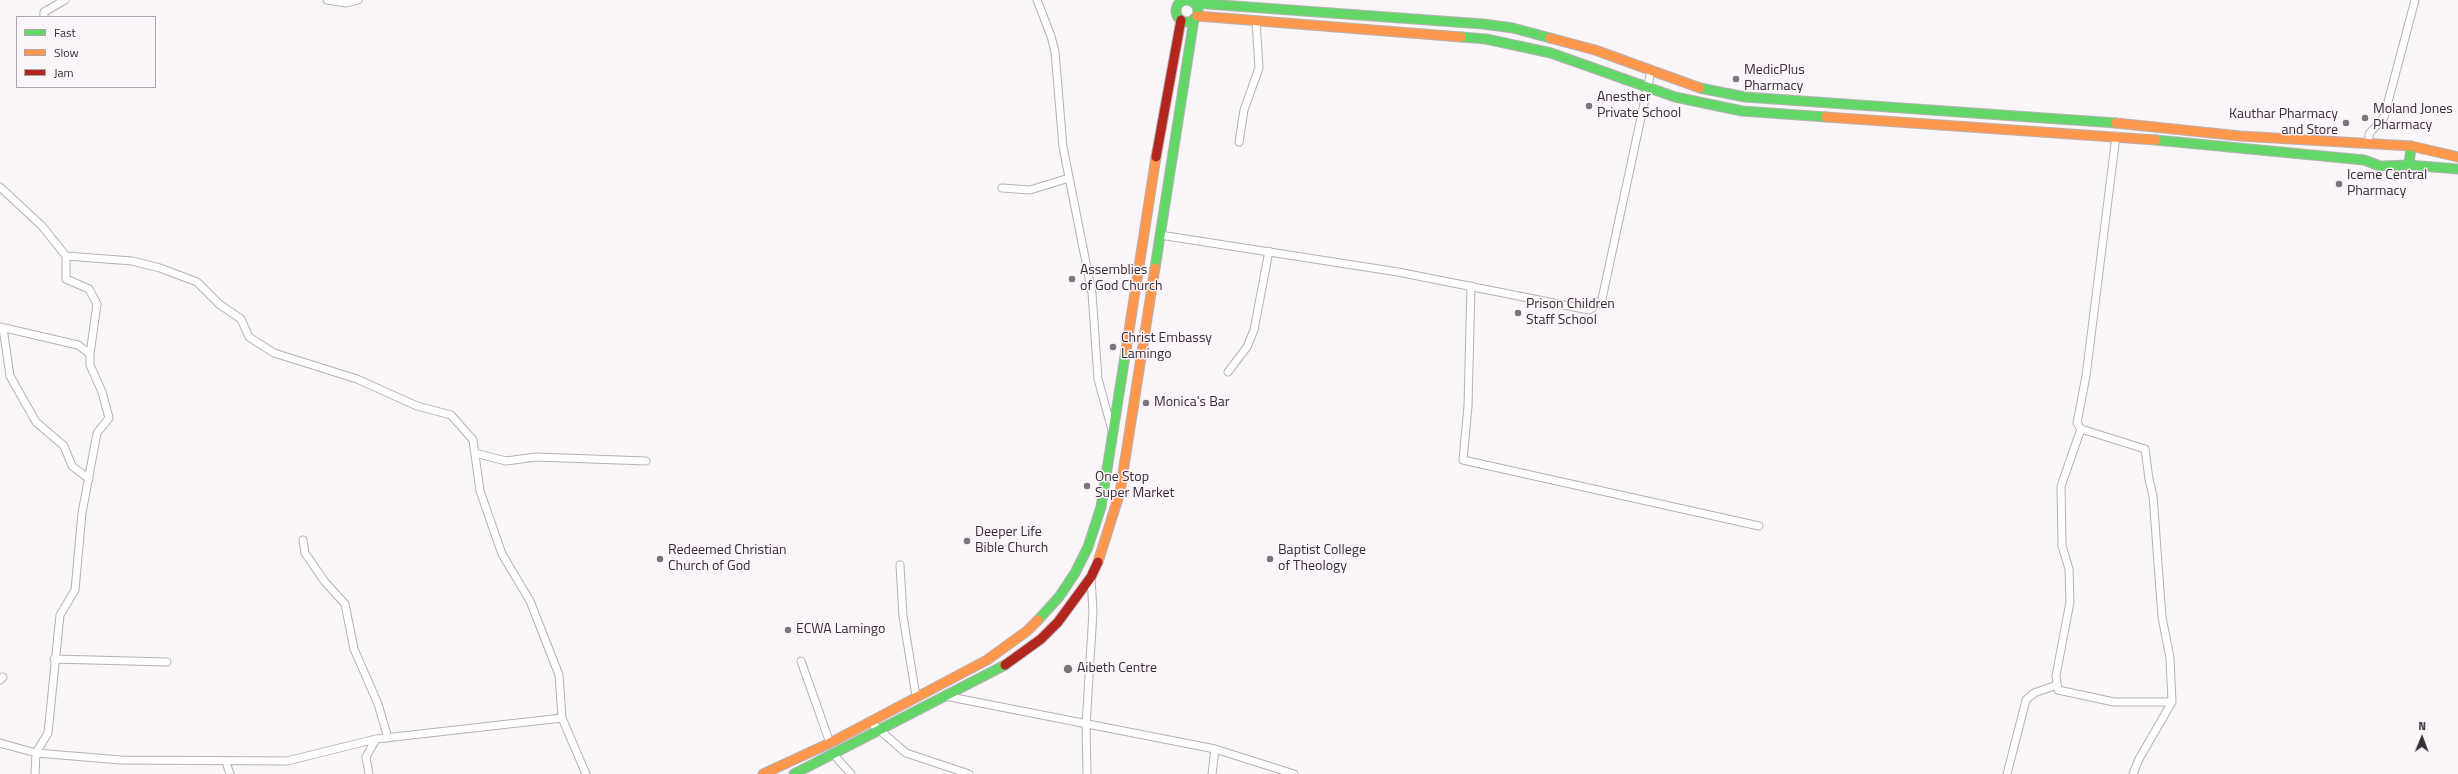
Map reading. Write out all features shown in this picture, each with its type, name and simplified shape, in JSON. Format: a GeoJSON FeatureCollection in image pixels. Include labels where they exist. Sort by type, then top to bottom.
{"type":"FeatureCollection","features":[{"type":"Feature","properties":{"kind":"street"},"geometry":{"type":"LineString","coordinates":[[44,16],[44,12],[65,0]]}},
{"type":"Feature","properties":{"kind":"street"},"geometry":{"type":"LineString","coordinates":[[327,0],[346,3],[358,0]]}},
{"type":"Feature","properties":{"kind":"street"},"geometry":{"type":"LineString","coordinates":[[1037,0],[1051,36],[1055,52],[1059,120],[1092,293],[1098,380],[1113,432]]}},
{"type":"Feature","properties":{"kind":"street"},"geometry":{"type":"LineString","coordinates":[[2364,160],[2369,134],[2384,117],[2415,0]]}},
{"type":"Feature","properties":{"kind":"street"},"geometry":{"type":"LineString","coordinates":[[794,774],[834,755],[879,729],[1007,664],[1041,639],[1058,622],[1091,576],[1104,548],[1120,492],[1196,18],[1197,6],[1191,1]]}},
{"type":"Feature","properties":{"kind":"street"},"geometry":{"type":"LineString","coordinates":[[763,774],[830,743],[916,696],[966,672],[1010,644],[1027,631],[1059,597],[1088,547],[1096,525],[1106,486],[1113,432],[1181,20],[1176,11],[1180,3],[1191,1],[1483,24],[1513,28],[1595,50],[1700,88],[1745,97],[2368,144],[2412,146],[2458,157]]}},
{"type":"Feature","properties":{"kind":"street"},"geometry":{"type":"LineString","coordinates":[[1181,20],[1185,22],[1196,18],[1256,21],[1486,39],[1551,53],[1681,99],[1742,111],[2116,136],[2364,160],[2380,166],[2409,165],[2458,170]]}},
{"type":"Feature","properties":{"kind":"street"},"geometry":{"type":"LineString","coordinates":[[1239,142],[1244,110],[1259,68],[1256,21]]}},
{"type":"Feature","properties":{"kind":"street"},"geometry":{"type":"LineString","coordinates":[[1160,235],[1269,251],[1470,286],[1589,310],[1597,306],[1602,299],[1651,71]]}},
{"type":"Feature","properties":{"kind":"street"},"geometry":{"type":"LineString","coordinates":[[2116,136],[2086,376],[2077,423],[2081,429],[2146,449],[2149,479],[2154,503],[2162,617],[2170,658],[2172,702],[2139,759],[2133,774]]}},
{"type":"Feature","properties":{"kind":"street"},"geometry":{"type":"LineString","coordinates":[[2409,165],[2412,146]]}},
{"type":"Feature","properties":{"kind":"street"},"geometry":{"type":"LineString","coordinates":[[1002,188],[1030,190],[1069,178]]}},
{"type":"Feature","properties":{"kind":"street"},"geometry":{"type":"LineString","coordinates":[[0,187],[42,226],[66,256],[66,279],[89,289],[97,304],[90,354],[90,365],[102,392],[109,418],[97,433],[82,513],[75,590],[60,615],[54,659],[48,733],[36,753],[35,774]]}},
{"type":"Feature","properties":{"kind":"street"},"geometry":{"type":"LineString","coordinates":[[1228,372],[1247,347],[1254,330],[1269,251]]}},
{"type":"Feature","properties":{"kind":"street"},"geometry":{"type":"LineString","coordinates":[[66,256],[132,261],[160,268],[197,282],[219,304],[241,318],[249,337],[274,353],[357,379],[417,406],[451,415],[473,440],[480,491],[502,554],[530,601],[559,675],[562,718],[586,774]]}},
{"type":"Feature","properties":{"kind":"street"},"geometry":{"type":"LineString","coordinates":[[1470,286],[1468,406],[1463,460],[1758,526]]}},
{"type":"Feature","properties":{"kind":"street"},"geometry":{"type":"LineString","coordinates":[[88,479],[72,466],[64,446],[36,422],[10,376],[2,328],[78,345],[90,354]]}},
{"type":"Feature","properties":{"kind":"street"},"geometry":{"type":"LineString","coordinates":[[2081,429],[2061,486],[2062,546],[2069,569],[2070,602],[2056,676],[2058,690],[2114,702],[2172,702]]}},
{"type":"Feature","properties":{"kind":"street"},"geometry":{"type":"LineString","coordinates":[[475,453],[506,461],[536,457],[646,461]]}},
{"type":"Feature","properties":{"kind":"street"},"geometry":{"type":"LineString","coordinates":[[303,540],[305,553],[325,582],[345,604],[354,649],[378,704],[388,738]]}},
{"type":"Feature","properties":{"kind":"street"},"geometry":{"type":"LineString","coordinates":[[900,565],[903,616],[916,696]]}},
{"type":"Feature","properties":{"kind":"street"},"geometry":{"type":"LineString","coordinates":[[1087,774],[1086,725],[1093,612],[1091,576]]}},
{"type":"Feature","properties":{"kind":"street"},"geometry":{"type":"LineString","coordinates":[[54,659],[167,662]]}},
{"type":"Feature","properties":{"kind":"street"},"geometry":{"type":"LineString","coordinates":[[801,661],[830,743]]}},
{"type":"Feature","properties":{"kind":"street"},"geometry":{"type":"LineString","coordinates":[[2007,774],[2026,700],[2034,693],[2057,685]]}},
{"type":"Feature","properties":{"kind":"street"},"geometry":{"type":"LineString","coordinates":[[945,696],[1086,725],[1215,749],[1294,774]]}},
{"type":"Feature","properties":{"kind":"street"},"geometry":{"type":"LineString","coordinates":[[0,743],[36,753],[121,760],[226,762],[287,761],[388,738],[562,718]]}},
{"type":"Feature","properties":{"kind":"street"},"geometry":{"type":"LineString","coordinates":[[869,721],[906,753],[969,774]]}},
{"type":"Feature","properties":{"kind":"street"},"geometry":{"type":"LineString","coordinates":[[369,774],[366,757],[376,740]]}},
{"type":"Feature","properties":{"kind":"street"},"geometry":{"type":"LineString","coordinates":[[1212,774],[1215,749]]}},
{"type":"Feature","properties":{"kind":"street"},"geometry":{"type":"LineString","coordinates":[[834,755],[851,774]]}},
{"type":"Feature","properties":{"kind":"street"},"geometry":{"type":"LineString","coordinates":[[226,762],[230,774]]}},
{"type":"Feature","properties":{"kind":"traffic: fast"},"geometry":{"type":"LineString","coordinates":[[1187,0],[1191,1],[1197,7],[1198,11],[1197,15],[1191,21],[1187,22],[1183,21],[1177,15],[1176,11],[1177,7],[1183,1],[1187,0]]}},
{"type":"Feature","properties":{"kind":"traffic: fast"},"geometry":{"type":"LineString","coordinates":[[1194,3],[1483,24],[1513,28],[1550,38]]}},
{"type":"Feature","properties":{"kind":"traffic: fast"},"geometry":{"type":"LineString","coordinates":[[1155,268],[1194,19]]}},
{"type":"Feature","properties":{"kind":"traffic: fast"},"geometry":{"type":"LineString","coordinates":[[1461,37],[1486,39],[1551,53],[1675,97],[1742,111],[1826,117]]}},
{"type":"Feature","properties":{"kind":"traffic: fast"},"geometry":{"type":"LineString","coordinates":[[1700,88],[1745,97],[2116,123]]}},
{"type":"Feature","properties":{"kind":"traffic: fast"},"geometry":{"type":"LineString","coordinates":[[2156,140],[2364,160],[2380,166],[2409,165],[2458,169]]}},
{"type":"Feature","properties":{"kind":"traffic: fast"},"geometry":{"type":"LineString","coordinates":[[2409,165],[2411,146]]}},
{"type":"Feature","properties":{"kind":"traffic: fast"},"geometry":{"type":"LineString","coordinates":[[1038,620],[1059,597],[1075,573],[1088,547],[1101,507],[1126,350]]}},
{"type":"Feature","properties":{"kind":"traffic: fast"},"geometry":{"type":"LineString","coordinates":[[794,774],[1005,665]]}},
{"type":"Feature","properties":{"kind":"traffic: slow"},"geometry":{"type":"LineString","coordinates":[[1197,16],[1461,37]]}},
{"type":"Feature","properties":{"kind":"traffic: slow"},"geometry":{"type":"LineString","coordinates":[[1550,38],[1595,50],[1700,88]]}},
{"type":"Feature","properties":{"kind":"traffic: slow"},"geometry":{"type":"LineString","coordinates":[[1826,117],[2156,140]]}},
{"type":"Feature","properties":{"kind":"traffic: slow"},"geometry":{"type":"LineString","coordinates":[[2116,123],[2240,136],[2411,146],[2458,157]]}},
{"type":"Feature","properties":{"kind":"traffic: slow"},"geometry":{"type":"LineString","coordinates":[[1126,350],[1156,157]]}},
{"type":"Feature","properties":{"kind":"traffic: slow"},"geometry":{"type":"LineString","coordinates":[[1098,562],[1120,492],[1155,268]]}},
{"type":"Feature","properties":{"kind":"traffic: slow"},"geometry":{"type":"LineString","coordinates":[[763,774],[830,743],[987,660],[1027,631],[1038,620]]}},
{"type":"Feature","properties":{"kind":"traffic: jam"},"geometry":{"type":"LineString","coordinates":[[1156,157],[1181,20]]}},
{"type":"Feature","properties":{"kind":"traffic: jam"},"geometry":{"type":"LineString","coordinates":[[1005,665],[1041,639],[1058,622],[1091,577],[1098,562]]}},
{"type":"Feature","properties":{"kind":"place","name":"MedicPlus Pharmacy"},"geometry":{"type":"Point","coordinates":[1736,79]}},
{"type":"Feature","properties":{"kind":"place","name":"Anesther Private School"},"geometry":{"type":"Point","coordinates":[1589,106]}},
{"type":"Feature","properties":{"kind":"place","name":"Moland Jones Pharmacy"},"geometry":{"type":"Point","coordinates":[2365,118]}},
{"type":"Feature","properties":{"kind":"place","name":"Kauthar Pharmacy and Store"},"geometry":{"type":"Point","coordinates":[2346,123]}},
{"type":"Feature","properties":{"kind":"place","name":"Iceme Central Pharmacy"},"geometry":{"type":"Point","coordinates":[2339,184]}},
{"type":"Feature","properties":{"kind":"place","name":"Assemblies of God Church"},"geometry":{"type":"Point","coordinates":[1072,279]}},
{"type":"Feature","properties":{"kind":"place","name":"Prison Children Staff School"},"geometry":{"type":"Point","coordinates":[1518,313]}},
{"type":"Feature","properties":{"kind":"place","name":"Christ Embassy Lamingo"},"geometry":{"type":"Point","coordinates":[1113,347]}},
{"type":"Feature","properties":{"kind":"place","name":"Monica's Bar"},"geometry":{"type":"Point","coordinates":[1146,403]}},
{"type":"Feature","properties":{"kind":"place","name":"One Stop Super Market"},"geometry":{"type":"Point","coordinates":[1087,486]}},
{"type":"Feature","properties":{"kind":"place","name":"Deeper Life Bible Church"},"geometry":{"type":"Point","coordinates":[967,541]}},
{"type":"Feature","properties":{"kind":"place","name":"Redeemed Christian Church of God"},"geometry":{"type":"Point","coordinates":[660,559]}},
{"type":"Feature","properties":{"kind":"place","name":"Baptist College of Theology"},"geometry":{"type":"Point","coordinates":[1270,559]}},
{"type":"Feature","properties":{"kind":"place","name":"ECWA Lamingo"},"geometry":{"type":"Point","coordinates":[788,630]}},
{"type":"Feature","properties":{"kind":"place","name":"Aibeth Centre"},"geometry":{"type":"Point","coordinates":[1068,669]}}]}
